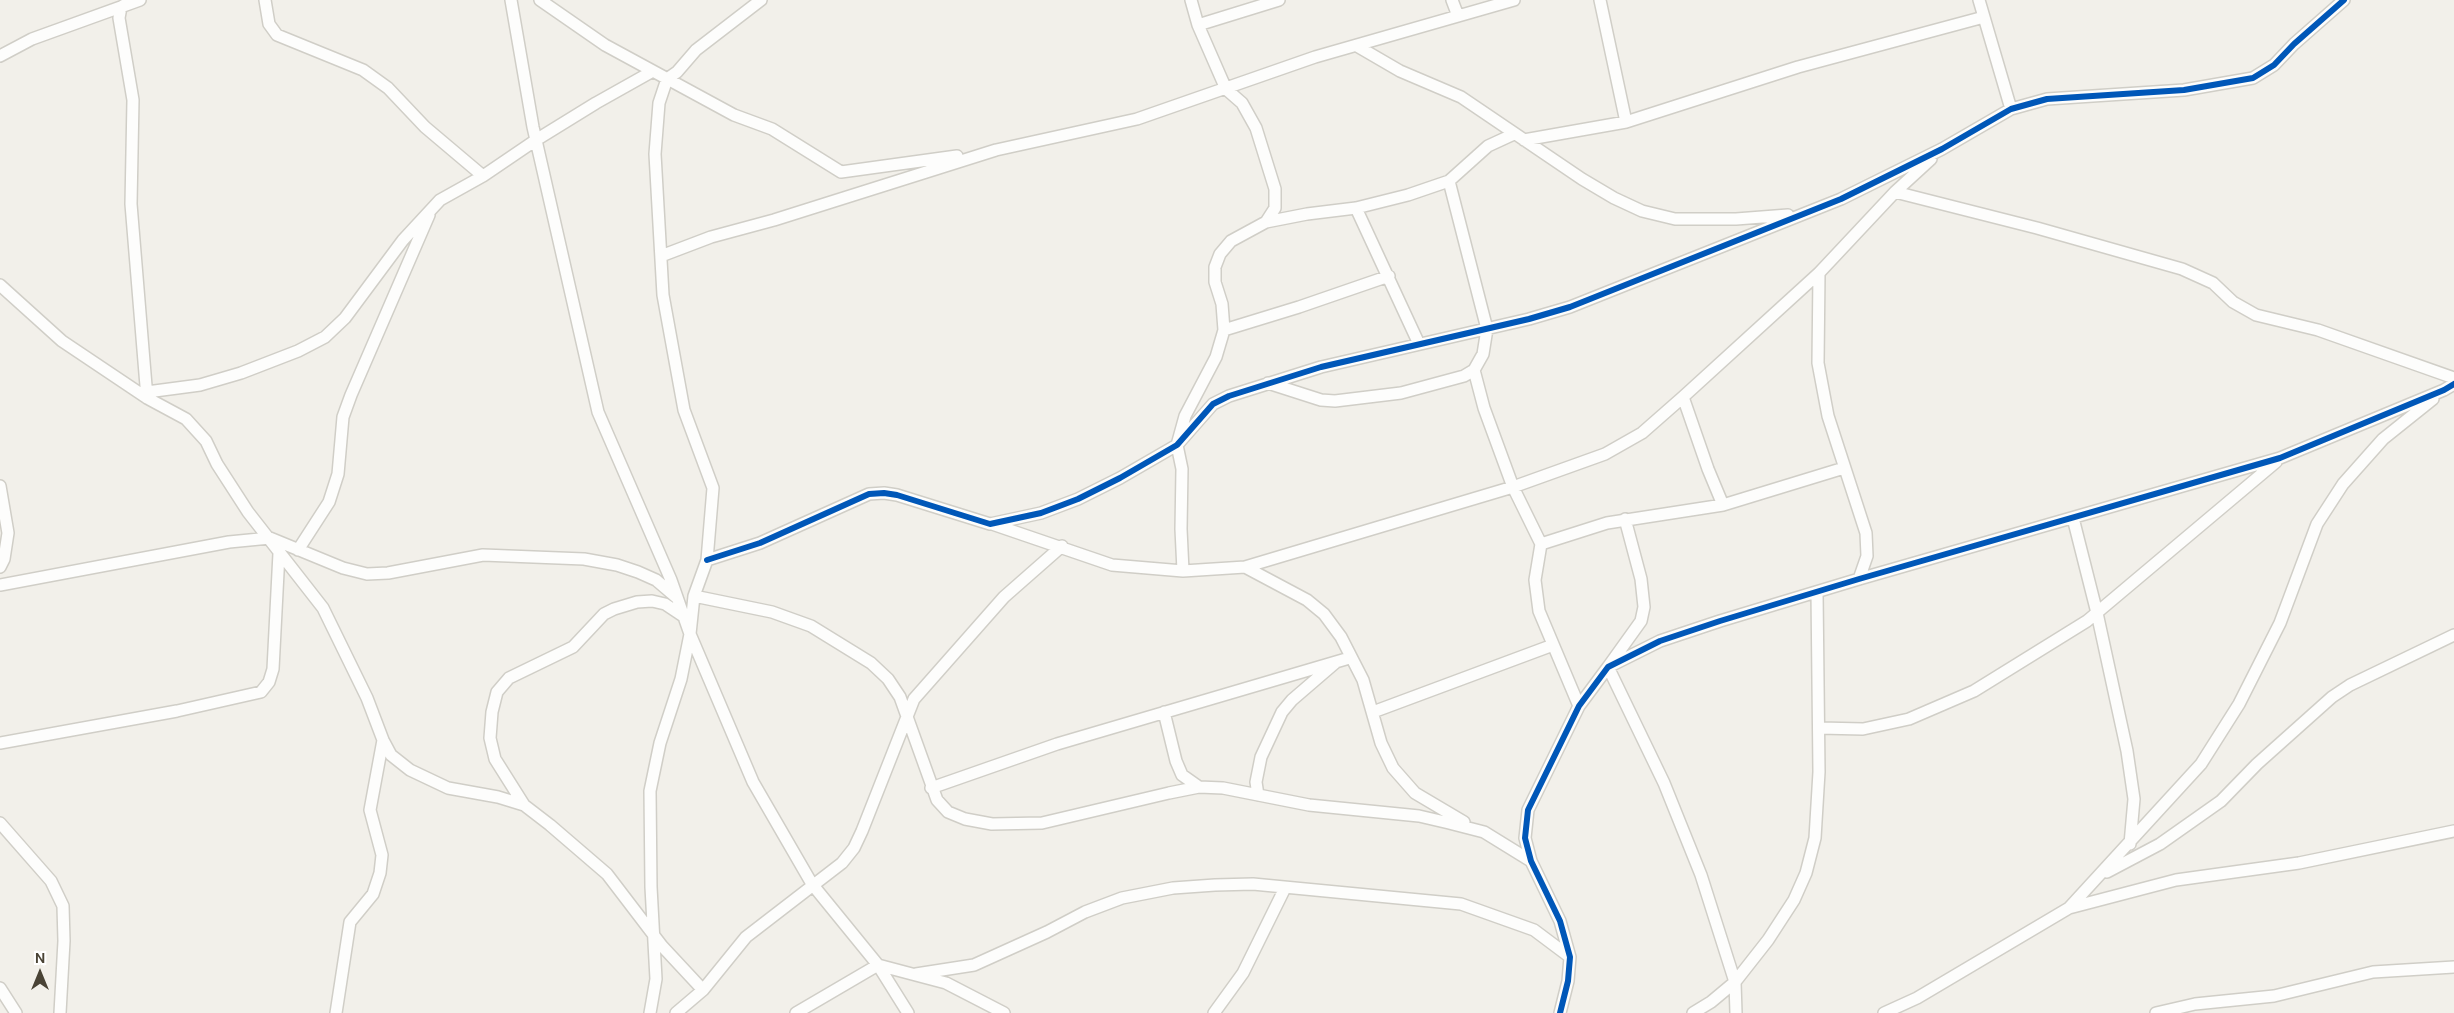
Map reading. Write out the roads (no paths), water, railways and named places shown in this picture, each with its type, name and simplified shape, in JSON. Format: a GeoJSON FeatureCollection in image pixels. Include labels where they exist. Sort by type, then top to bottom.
{"type":"FeatureCollection","features":[{"type":"Feature","properties":{"kind":"street"},"geometry":{"type":"LineString","coordinates":[[0,56],[32,39],[140,0]]}},
{"type":"Feature","properties":{"kind":"street"},"geometry":{"type":"LineString","coordinates":[[265,0],[269,24],[277,36],[363,70],[388,88],[425,126],[483,176]]}},
{"type":"Feature","properties":{"kind":"street"},"geometry":{"type":"LineString","coordinates":[[511,0],[536,140],[598,412],[649,527],[678,598],[690,634],[753,782],[812,884],[878,965],[908,1013]]}},
{"type":"Feature","properties":{"kind":"street"},"geometry":{"type":"LineString","coordinates":[[540,0],[605,45],[734,115],[772,130],[841,172],[996,150],[1137,119],[1316,57],[1514,0]]}},
{"type":"Feature","properties":{"kind":"street"},"geometry":{"type":"LineString","coordinates":[[1191,0],[1198,25],[1226,88],[1242,103],[1256,128],[1272,174],[1275,190],[1275,208],[1266,222]]}},
{"type":"Feature","properties":{"kind":"street"},"geometry":{"type":"LineString","coordinates":[[1198,25],[1279,0]]}},
{"type":"Feature","properties":{"kind":"street"},"geometry":{"type":"LineString","coordinates":[[1452,0],[1458,16]]}},
{"type":"Feature","properties":{"kind":"street"},"geometry":{"type":"LineString","coordinates":[[1600,0],[1626,122]]}},
{"type":"Feature","properties":{"kind":"street"},"geometry":{"type":"LineString","coordinates":[[1979,0],[2012,109]]}},
{"type":"Feature","properties":{"kind":"street"},"geometry":{"type":"LineString","coordinates":[[990,524],[1041,513],[1078,499],[1176,445],[1213,404],[1229,396],[1321,367],[1487,329],[1570,307],[1841,198],[1942,148],[2012,109],[2048,99],[2184,90],[2254,78],[2274,65],[2301,37],[2344,0]]}},
{"type":"Feature","properties":{"kind":"street"},"geometry":{"type":"LineString","coordinates":[[650,1013],[656,979],[653,933],[650,791],[660,743],[681,680],[690,634],[694,596],[707,560],[713,488],[684,410],[663,295],[655,154],[659,103],[667,79],[677,72],[696,50],[760,1]]}},
{"type":"Feature","properties":{"kind":"street"},"geometry":{"type":"LineString","coordinates":[[126,4],[122,7],[119,18],[133,100],[131,204],[147,395]]}},
{"type":"Feature","properties":{"kind":"street"},"geometry":{"type":"LineString","coordinates":[[1524,140],[1626,122],[1798,67],[1984,17]]}},
{"type":"Feature","properties":{"kind":"street"},"geometry":{"type":"LineString","coordinates":[[1357,46],[1400,71],[1462,97],[1590,184],[1642,211],[1675,219],[1736,219],[1800,214]]}},
{"type":"Feature","properties":{"kind":"street"},"geometry":{"type":"LineString","coordinates":[[147,395],[200,385],[233,375],[298,351],[324,338],[345,318],[402,240],[440,200],[483,176],[536,140],[653,71]]}},
{"type":"Feature","properties":{"kind":"street"},"geometry":{"type":"LineString","coordinates":[[1183,571],[1181,530],[1182,468],[1176,445],[1185,416],[1216,357],[1224,330],[1222,304],[1215,282],[1215,267],[1220,254],[1231,241],[1266,222],[1307,214],[1356,208],[1408,195],[1449,181],[1470,159],[1488,146],[1514,134]]}},
{"type":"Feature","properties":{"kind":"street"},"geometry":{"type":"LineString","coordinates":[[707,560],[760,543],[869,494],[884,493],[897,494],[1062,546],[1112,565],[1183,571],[1245,567],[1513,487],[1605,454],[1642,433],[1683,398],[1819,273],[1895,192],[1942,148]]}},
{"type":"Feature","properties":{"kind":"street"},"geometry":{"type":"LineString","coordinates":[[661,256],[711,237],[774,220],[996,150]]}},
{"type":"Feature","properties":{"kind":"street"},"geometry":{"type":"LineString","coordinates":[[1267,383],[1321,400],[1335,401],[1401,393],[1464,376],[1474,370],[1483,354],[1487,329],[1449,181]]}},
{"type":"Feature","properties":{"kind":"street"},"geometry":{"type":"LineString","coordinates":[[1895,192],[2038,228],[2182,269],[2213,283],[2233,302],[2256,315],[2318,330],[2454,378]]}},
{"type":"Feature","properties":{"kind":"street"},"geometry":{"type":"LineString","coordinates":[[298,550],[329,502],[338,474],[343,417],[350,395],[433,207]]}},
{"type":"Feature","properties":{"kind":"street"},"geometry":{"type":"LineString","coordinates":[[1356,208],[1389,276],[1418,344]]}},
{"type":"Feature","properties":{"kind":"street"},"geometry":{"type":"LineString","coordinates":[[1819,273],[1818,363],[1828,416],[1844,468],[1861,512],[1866,533],[1867,556],[1859,579]]}},
{"type":"Feature","properties":{"kind":"street"},"geometry":{"type":"LineString","coordinates":[[1224,330],[1389,276]]}},
{"type":"Feature","properties":{"kind":"street"},"geometry":{"type":"LineString","coordinates":[[0,285],[62,341],[186,419],[206,441],[217,464],[248,512],[323,608],[367,698],[383,740],[391,754],[410,770],[448,788],[498,797],[524,806]]}},
{"type":"Feature","properties":{"kind":"street"},"geometry":{"type":"LineString","coordinates":[[1474,370],[1484,408],[1513,487],[1541,544],[1535,580],[1539,610],[1579,706]]}},
{"type":"Feature","properties":{"kind":"street"},"geometry":{"type":"LineString","coordinates":[[1608,667],[1660,641],[1817,592],[2280,458],[2449,387]]}},
{"type":"Feature","properties":{"kind":"street"},"geometry":{"type":"LineString","coordinates":[[2069,908],[2130,844],[2201,764],[2239,704],[2280,623],[2317,524],[2343,484],[2383,439],[2449,387]]}},
{"type":"Feature","properties":{"kind":"street"},"geometry":{"type":"LineString","coordinates":[[1683,398],[1723,505]]}},
{"type":"Feature","properties":{"kind":"street"},"geometry":{"type":"LineString","coordinates":[[1820,728],[1863,729],[1909,719],[1974,691],[2087,621],[2280,458]]}},
{"type":"Feature","properties":{"kind":"street"},"geometry":{"type":"LineString","coordinates":[[1541,544],[1625,519],[1723,505],[1844,468]]}},
{"type":"Feature","properties":{"kind":"street"},"geometry":{"type":"LineString","coordinates":[[0,486],[8,533],[4,559],[0,566]]}},
{"type":"Feature","properties":{"kind":"street"},"geometry":{"type":"LineString","coordinates":[[2073,518],[2097,613],[2127,751],[2134,799],[2130,844]]}},
{"type":"Feature","properties":{"kind":"street"},"geometry":{"type":"LineString","coordinates":[[1560,1013],[1568,981],[1570,957],[1560,921],[1530,861],[1525,838],[1528,810],[1579,706],[1641,621],[1644,607],[1641,579],[1625,519]]}},
{"type":"Feature","properties":{"kind":"street"},"geometry":{"type":"LineString","coordinates":[[0,585],[220,544],[270,538],[342,568],[367,574],[483,555],[584,559],[617,565],[638,572],[656,580],[678,598]]}},
{"type":"Feature","properties":{"kind":"street"},"geometry":{"type":"LineString","coordinates":[[676,1013],[702,990],[746,937],[812,884],[842,863],[854,848],[889,765],[906,714],[924,685],[998,604],[1062,546]]}},
{"type":"Feature","properties":{"kind":"street"},"geometry":{"type":"LineString","coordinates":[[0,743],[177,711],[261,692],[269,682],[273,669],[279,553]]}},
{"type":"Feature","properties":{"kind":"street"},"geometry":{"type":"LineString","coordinates":[[1245,567],[1307,600],[1324,614],[1363,680],[1381,743],[1393,768],[1415,793],[1484,832],[1530,861]]}},
{"type":"Feature","properties":{"kind":"street"},"geometry":{"type":"LineString","coordinates":[[1693,1013],[1712,1002],[1734,982],[1768,940],[1794,900],[1806,873],[1815,838],[1820,728],[1817,592]]}},
{"type":"Feature","properties":{"kind":"street"},"geometry":{"type":"LineString","coordinates":[[694,596],[772,612],[811,626],[871,663],[888,679],[900,697],[931,788],[937,800],[948,812],[965,819],[992,824],[1042,823],[1199,787],[1223,788],[1309,806],[1419,816],[1484,832]]}},
{"type":"Feature","properties":{"kind":"street"},"geometry":{"type":"LineString","coordinates":[[683,616],[665,604],[652,602],[637,602],[614,609],[601,618],[573,647],[509,678],[497,692],[492,712],[490,738],[495,759],[524,806],[607,874],[653,933],[702,990]]}},
{"type":"Feature","properties":{"kind":"street"},"geometry":{"type":"LineString","coordinates":[[2099,876],[2160,844],[2221,801],[2257,764],[2332,697],[2350,685],[2454,635]]}},
{"type":"Feature","properties":{"kind":"street"},"geometry":{"type":"LineString","coordinates":[[1373,712],[1553,645]]}},
{"type":"Feature","properties":{"kind":"street"},"geometry":{"type":"LineString","coordinates":[[931,788],[1056,744],[1164,712],[1346,653]]}},
{"type":"Feature","properties":{"kind":"street"},"geometry":{"type":"LineString","coordinates":[[1258,795],[1256,782],[1261,757],[1282,712],[1292,700],[1346,653]]}},
{"type":"Feature","properties":{"kind":"street"},"geometry":{"type":"LineString","coordinates":[[1608,667],[1664,783],[1700,875],[1734,982],[1736,1013]]}},
{"type":"Feature","properties":{"kind":"street"},"geometry":{"type":"LineString","coordinates":[[1164,712],[1176,761],[1182,775],[1199,787]]}},
{"type":"Feature","properties":{"kind":"street"},"geometry":{"type":"LineString","coordinates":[[336,1013],[350,922],[373,894],[380,873],[382,855],[370,810],[383,740]]}},
{"type":"Feature","properties":{"kind":"street"},"geometry":{"type":"LineString","coordinates":[[0,822],[51,882],[63,906],[64,941],[60,1013]]}},
{"type":"Feature","properties":{"kind":"street"},"geometry":{"type":"LineString","coordinates":[[1884,1013],[1917,998],[2069,908],[2176,880],[2299,863],[2454,831]]}},
{"type":"Feature","properties":{"kind":"street"},"geometry":{"type":"LineString","coordinates":[[916,974],[974,965],[1047,932],[1100,905],[1122,898],[1173,888],[1215,884],[1253,884],[1461,904],[1534,930],[1570,957]]}},
{"type":"Feature","properties":{"kind":"street"},"geometry":{"type":"LineString","coordinates":[[1214,1013],[1243,973],[1285,888]]}},
{"type":"Feature","properties":{"kind":"street"},"geometry":{"type":"LineString","coordinates":[[796,1013],[878,965],[946,983],[1004,1013]]}},
{"type":"Feature","properties":{"kind":"street"},"geometry":{"type":"LineString","coordinates":[[2156,1013],[2195,1004],[2274,996],[2374,972],[2454,967]]}},
{"type":"Feature","properties":{"kind":"street"},"geometry":{"type":"LineString","coordinates":[[0,988],[16,1013]]}}]}
